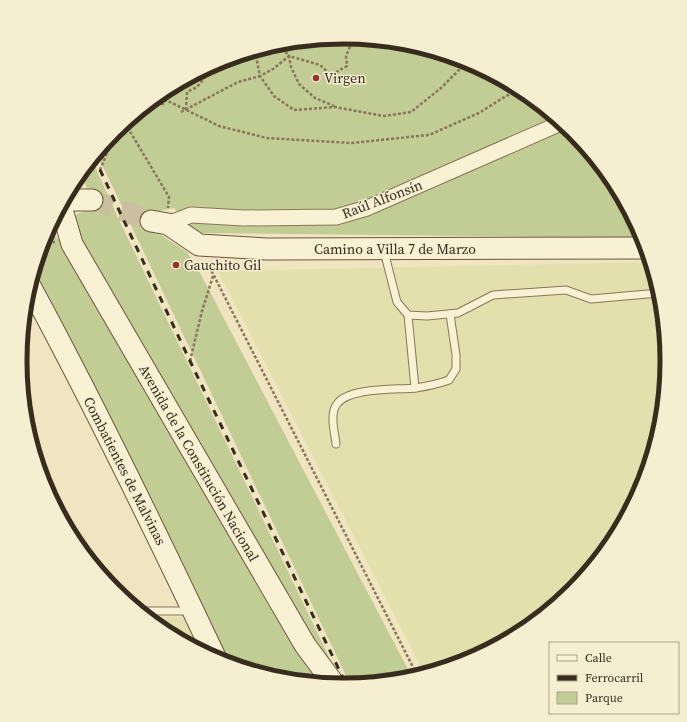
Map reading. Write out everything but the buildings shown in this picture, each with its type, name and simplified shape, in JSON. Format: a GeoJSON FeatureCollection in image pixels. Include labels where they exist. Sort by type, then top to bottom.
{"type":"FeatureCollection","features":[{"type":"Feature","properties":{"kind":"street","name":"Raúl Alfonsín"},"geometry":{"type":"LineString","coordinates":[[159,223],[191,215],[244,218],[336,217],[367,208],[555,126]]}},
{"type":"Feature","properties":{"kind":"street"},"geometry":{"type":"LineString","coordinates":[[71,200],[92,200],[77,190]]}},
{"type":"Feature","properties":{"kind":"street","name":"Avenida de la Constitución Nacional"},"geometry":{"type":"LineString","coordinates":[[63,214],[70,239],[305,645],[329,677]]}},
{"type":"Feature","properties":{"kind":"street"},"geometry":{"type":"LineString","coordinates":[[159,223],[199,245]]}},
{"type":"Feature","properties":{"kind":"street","name":"Avenida de la Constitución Nacional"},"geometry":{"type":"LineString","coordinates":[[57,227],[70,239]]}},
{"type":"Feature","properties":{"kind":"street","name":"Camino a Villa 7 de Marzo"},"geometry":{"type":"LineString","coordinates":[[199,245],[267,249],[639,248]]}},
{"type":"Feature","properties":{"kind":"street","name":"Combatientes de Malvinas"},"geometry":{"type":"LineString","coordinates":[[34,294],[66,353],[143,506],[210,648]]}},
{"type":"Feature","properties":{"kind":"lane"},"geometry":{"type":"LineString","coordinates":[[384,249],[397,302],[408,315],[415,388]]}},
{"type":"Feature","properties":{"kind":"lane"},"geometry":{"type":"LineString","coordinates":[[408,315],[427,316],[458,313],[493,295],[566,290],[590,299],[653,294]]}},
{"type":"Feature","properties":{"kind":"lane"},"geometry":{"type":"LineString","coordinates":[[336,444],[333,417],[336,405],[348,396],[360,392],[436,385],[449,380],[456,368],[456,355],[450,314]]}},
{"type":"Feature","properties":{"kind":"lane"},"geometry":{"type":"LineString","coordinates":[[150,611],[194,612]]}},
{"type":"Feature","properties":{"kind":"path"},"geometry":{"type":"LineString","coordinates":[[288,56],[320,65],[331,75],[347,66],[346,56],[351,44]]}},
{"type":"Feature","properties":{"kind":"path"},"geometry":{"type":"LineString","coordinates":[[284,51],[288,56],[291,67],[299,84],[314,98],[335,107],[384,116],[411,112],[441,88],[461,68]]}},
{"type":"Feature","properties":{"kind":"path"},"geometry":{"type":"LineString","coordinates":[[181,112],[238,82],[260,76],[273,69],[288,56]]}},
{"type":"Feature","properties":{"kind":"path"},"geometry":{"type":"LineString","coordinates":[[256,57],[260,76],[274,96],[294,110],[335,107]]}},
{"type":"Feature","properties":{"kind":"path"},"geometry":{"type":"LineString","coordinates":[[186,110],[187,92],[197,87],[206,76]]}},
{"type":"Feature","properties":{"kind":"path"},"geometry":{"type":"LineString","coordinates":[[160,104],[163,104],[166,100],[219,126],[267,138],[351,143],[429,135],[479,113],[512,93]]}},
{"type":"Feature","properties":{"kind":"path"},"geometry":{"type":"LineString","coordinates":[[129,128],[169,197],[159,223]]}},
{"type":"Feature","properties":{"kind":"path"},"geometry":{"type":"LineString","coordinates":[[100,170],[108,149]]}},
{"type":"Feature","properties":{"kind":"path"},"geometry":{"type":"LineString","coordinates":[[199,245],[414,669]]}},
{"type":"Feature","properties":{"kind":"path"},"geometry":{"type":"LineString","coordinates":[[190,360],[202,310],[214,276]]}},
{"type":"Feature","properties":{"kind":"shaded area"},"geometry":{"type":"Polygon","coordinates":[[[644,262],[654,299],[659,340],[659,382],[654,423],[636,482],[618,519],[595,554],[552,599],[519,624],[483,645],[445,661],[421,668],[218,271],[644,262]]]}},
{"type":"Feature","properties":{"kind":"shaded area"},"geometry":{"type":"Polygon","coordinates":[[[157,616],[187,617],[199,642],[157,616]]]}},
{"type":"Feature","properties":{"kind":"green space"},"geometry":{"type":"Polygon","coordinates":[[[344,44],[385,47],[425,55],[445,61],[483,77],[519,98],[552,123],[595,168],[618,203],[635,238],[201,233],[190,227],[174,208],[144,214],[152,233],[161,235],[187,252],[198,269],[408,670],[385,675],[347,678],[100,159],[120,137],[151,110],[185,87],[204,77],[242,61],[262,55],[302,47],[344,44]]]}},
{"type":"Feature","properties":{"kind":"green space"},"geometry":{"type":"Polygon","coordinates":[[[94,165],[119,220],[339,678],[337,678],[309,641],[75,231],[75,216],[79,213],[87,211],[98,212],[84,181],[94,165]]]}},
{"type":"Feature","properties":{"kind":"green space"},"geometry":{"type":"Polygon","coordinates":[[[54,234],[65,248],[320,677],[302,675],[262,667],[222,653],[201,608],[36,286],[44,259],[54,234]]]}},
{"type":"Feature","properties":{"kind":"tunnel"},"geometry":{"type":"LineString","coordinates":[[92,200],[151,221]]}},
{"type":"Feature","properties":{"kind":"railway"},"geometry":{"type":"LineString","coordinates":[[97,163],[190,361],[343,678]]}},
{"type":"Feature","properties":{"kind":"place","name":"Virgen"},"geometry":{"type":"Point","coordinates":[316,78]}},
{"type":"Feature","properties":{"kind":"place","name":"Gauchito Gil"},"geometry":{"type":"Point","coordinates":[176,265]}}]}
